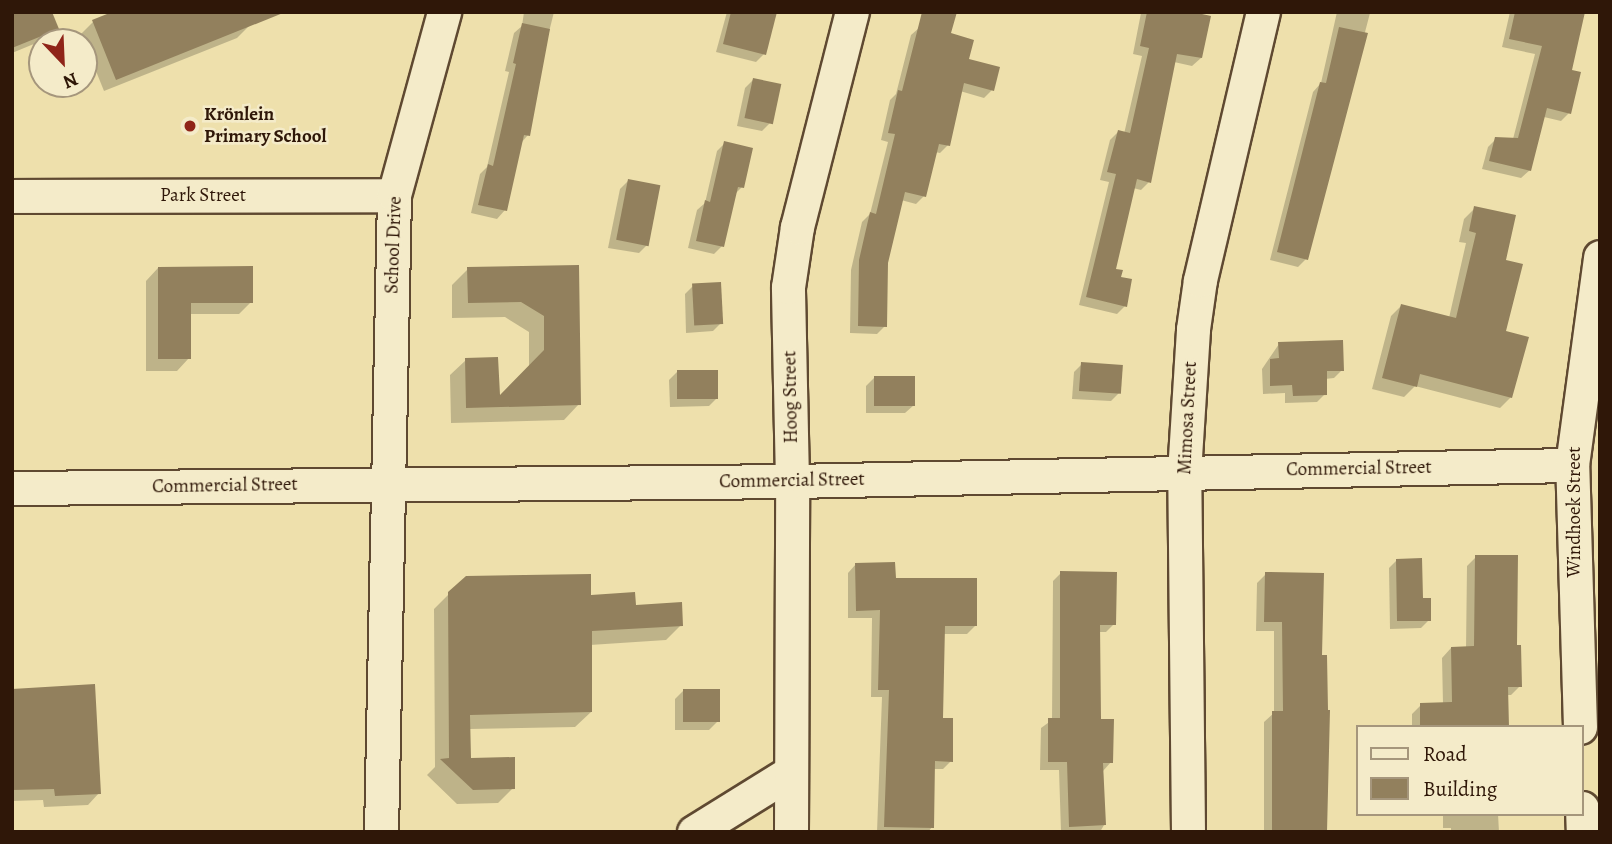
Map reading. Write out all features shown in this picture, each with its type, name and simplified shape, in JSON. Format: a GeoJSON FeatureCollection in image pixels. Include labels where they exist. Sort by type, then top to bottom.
{"type":"FeatureCollection","features":[{"type":"Feature","properties":{"kind":"street","name":"School Drive"},"geometry":{"type":"LineString","coordinates":[[382,832],[394,195],[444,12]]}},
{"type":"Feature","properties":{"kind":"street","name":"Hoog Street"},"geometry":{"type":"LineString","coordinates":[[791,832],[789,773],[792,481],[788,287],[797,227],[852,12]]}},
{"type":"Feature","properties":{"kind":"street","name":"Mimosa Street"},"geometry":{"type":"LineString","coordinates":[[1188,832],[1184,473],[1193,329],[1200,279],[1263,12]]}},
{"type":"Feature","properties":{"kind":"street","name":"Park Street"},"geometry":{"type":"LineString","coordinates":[[12,196],[394,195]]}},
{"type":"Feature","properties":{"kind":"street","name":"Windhoek Street"},"geometry":{"type":"LineString","coordinates":[[1580,725],[1572,465],[1600,257]]}},
{"type":"Feature","properties":{"kind":"street","name":"Commercial Street"},"geometry":{"type":"LineString","coordinates":[[12,488],[792,481],[1572,465]]}},
{"type":"Feature","properties":{"kind":"street"},"geometry":{"type":"LineString","coordinates":[[695,832],[789,773]]}},
{"type":"Feature","properties":{"kind":"building"},"geometry":{"type":"Polygon","coordinates":[[[12,12],[52,12],[59,28],[28,28],[28,42],[12,48],[12,12]]]}},
{"type":"Feature","properties":{"kind":"building"},"geometry":{"type":"Polygon","coordinates":[[[112,12],[283,12],[116,80],[98,35],[98,28],[95,28],[92,20],[112,12]]]}},
{"type":"Feature","properties":{"kind":"building"},"geometry":{"type":"Polygon","coordinates":[[[731,12],[777,12],[766,55],[723,44],[731,12]]]}},
{"type":"Feature","properties":{"kind":"building"},"geometry":{"type":"Polygon","coordinates":[[[922,12],[957,12],[951,33],[974,40],[969,59],[1000,67],[994,91],[964,83],[950,146],[939,144],[926,197],[905,192],[888,263],[887,327],[858,326],[859,260],[870,212],[876,214],[895,134],[888,133],[898,90],[902,91],[922,12]]]}},
{"type":"Feature","properties":{"kind":"building"},"geometry":{"type":"Polygon","coordinates":[[[1147,12],[1193,12],[1211,16],[1202,58],[1177,54],[1151,183],[1137,179],[1116,269],[1123,270],[1121,277],[1132,279],[1127,307],[1086,297],[1116,174],[1107,172],[1118,130],[1130,133],[1149,48],[1140,46],[1147,12]]]}},
{"type":"Feature","properties":{"kind":"building"},"geometry":{"type":"Polygon","coordinates":[[[1515,12],[1585,12],[1572,70],[1581,72],[1571,114],[1547,108],[1531,171],[1489,161],[1495,137],[1518,138],[1542,46],[1509,39],[1515,12]]]}},
{"type":"Feature","properties":{"kind":"building"},"geometry":{"type":"Polygon","coordinates":[[[522,23],[550,29],[530,136],[524,135],[507,211],[478,205],[488,164],[493,166],[516,64],[513,63],[522,23]]]}},
{"type":"Feature","properties":{"kind":"building"},"geometry":{"type":"Polygon","coordinates":[[[1339,27],[1368,33],[1308,260],[1277,252],[1320,82],[1326,83],[1339,27]]]}},
{"type":"Feature","properties":{"kind":"building"},"geometry":{"type":"Polygon","coordinates":[[[753,78],[781,84],[773,124],[744,118],[753,78]]]}},
{"type":"Feature","properties":{"kind":"building"},"geometry":{"type":"Polygon","coordinates":[[[724,141],[753,148],[744,188],[738,187],[724,247],[696,241],[705,200],[710,202],[724,141]]]}},
{"type":"Feature","properties":{"kind":"building"},"geometry":{"type":"Polygon","coordinates":[[[628,179],[660,185],[649,246],[616,240],[628,179]]]}},
{"type":"Feature","properties":{"kind":"building"},"geometry":{"type":"Polygon","coordinates":[[[1474,206],[1516,215],[1506,260],[1523,264],[1506,331],[1529,337],[1512,398],[1420,374],[1417,387],[1382,378],[1401,304],[1456,318],[1476,233],[1469,231],[1474,206]]]}},
{"type":"Feature","properties":{"kind":"building"},"geometry":{"type":"Polygon","coordinates":[[[579,265],[581,405],[466,408],[465,358],[498,357],[500,395],[544,350],[544,316],[521,302],[468,303],[467,267],[579,265]]]}},
{"type":"Feature","properties":{"kind":"building"},"geometry":{"type":"Polygon","coordinates":[[[253,266],[253,303],[191,303],[191,359],[158,359],[158,267],[253,266]]]}},
{"type":"Feature","properties":{"kind":"building"},"geometry":{"type":"Polygon","coordinates":[[[721,282],[723,324],[694,325],[692,284],[721,282]]]}},
{"type":"Feature","properties":{"kind":"building"},"geometry":{"type":"Polygon","coordinates":[[[1343,340],[1344,371],[1327,371],[1327,395],[1293,396],[1292,385],[1270,386],[1270,359],[1279,358],[1278,342],[1343,340]]]}},
{"type":"Feature","properties":{"kind":"building"},"geometry":{"type":"Polygon","coordinates":[[[1081,362],[1123,365],[1121,394],[1079,391],[1081,362]]]}},
{"type":"Feature","properties":{"kind":"building"},"geometry":{"type":"Polygon","coordinates":[[[677,370],[718,370],[718,399],[677,399],[677,370]]]}},
{"type":"Feature","properties":{"kind":"building"},"geometry":{"type":"Polygon","coordinates":[[[874,376],[915,376],[915,406],[874,406],[874,376]]]}},
{"type":"Feature","properties":{"kind":"building"},"geometry":{"type":"Polygon","coordinates":[[[1475,555],[1518,555],[1517,645],[1521,645],[1522,687],[1508,687],[1509,725],[1420,725],[1420,703],[1452,702],[1451,647],[1474,646],[1475,555]]]}},
{"type":"Feature","properties":{"kind":"building"},"geometry":{"type":"Polygon","coordinates":[[[1422,558],[1423,598],[1431,598],[1431,621],[1397,621],[1396,559],[1422,558]]]}},
{"type":"Feature","properties":{"kind":"building"},"geometry":{"type":"Polygon","coordinates":[[[895,562],[896,578],[977,578],[977,626],[945,626],[943,718],[953,718],[953,762],[935,761],[934,828],[884,827],[889,690],[878,690],[880,610],[856,611],[855,563],[895,562]]]}},
{"type":"Feature","properties":{"kind":"building"},"geometry":{"type":"Polygon","coordinates":[[[1060,571],[1117,572],[1116,625],[1100,625],[1101,719],[1114,719],[1113,763],[1103,763],[1106,825],[1069,827],[1067,762],[1048,762],[1048,718],[1060,718],[1060,571]]]}},
{"type":"Feature","properties":{"kind":"building"},"geometry":{"type":"Polygon","coordinates":[[[1265,572],[1324,573],[1322,655],[1327,655],[1330,710],[1327,832],[1272,832],[1272,711],[1283,711],[1282,622],[1264,622],[1265,572]]]}},
{"type":"Feature","properties":{"kind":"building"},"geometry":{"type":"Polygon","coordinates":[[[591,574],[591,595],[635,592],[636,605],[682,602],[683,626],[592,631],[592,712],[470,715],[471,758],[515,757],[515,789],[473,790],[440,759],[449,758],[448,592],[466,576],[591,574]]]}},
{"type":"Feature","properties":{"kind":"building"},"geometry":{"type":"Polygon","coordinates":[[[95,684],[101,794],[55,796],[54,789],[12,790],[12,689],[95,684]]]}},
{"type":"Feature","properties":{"kind":"building"},"geometry":{"type":"Polygon","coordinates":[[[683,689],[720,689],[720,722],[683,722],[683,689]]]}},
{"type":"Feature","properties":{"kind":"place","name":"Krönlein Primary School"},"geometry":{"type":"Point","coordinates":[190,126]}}]}
